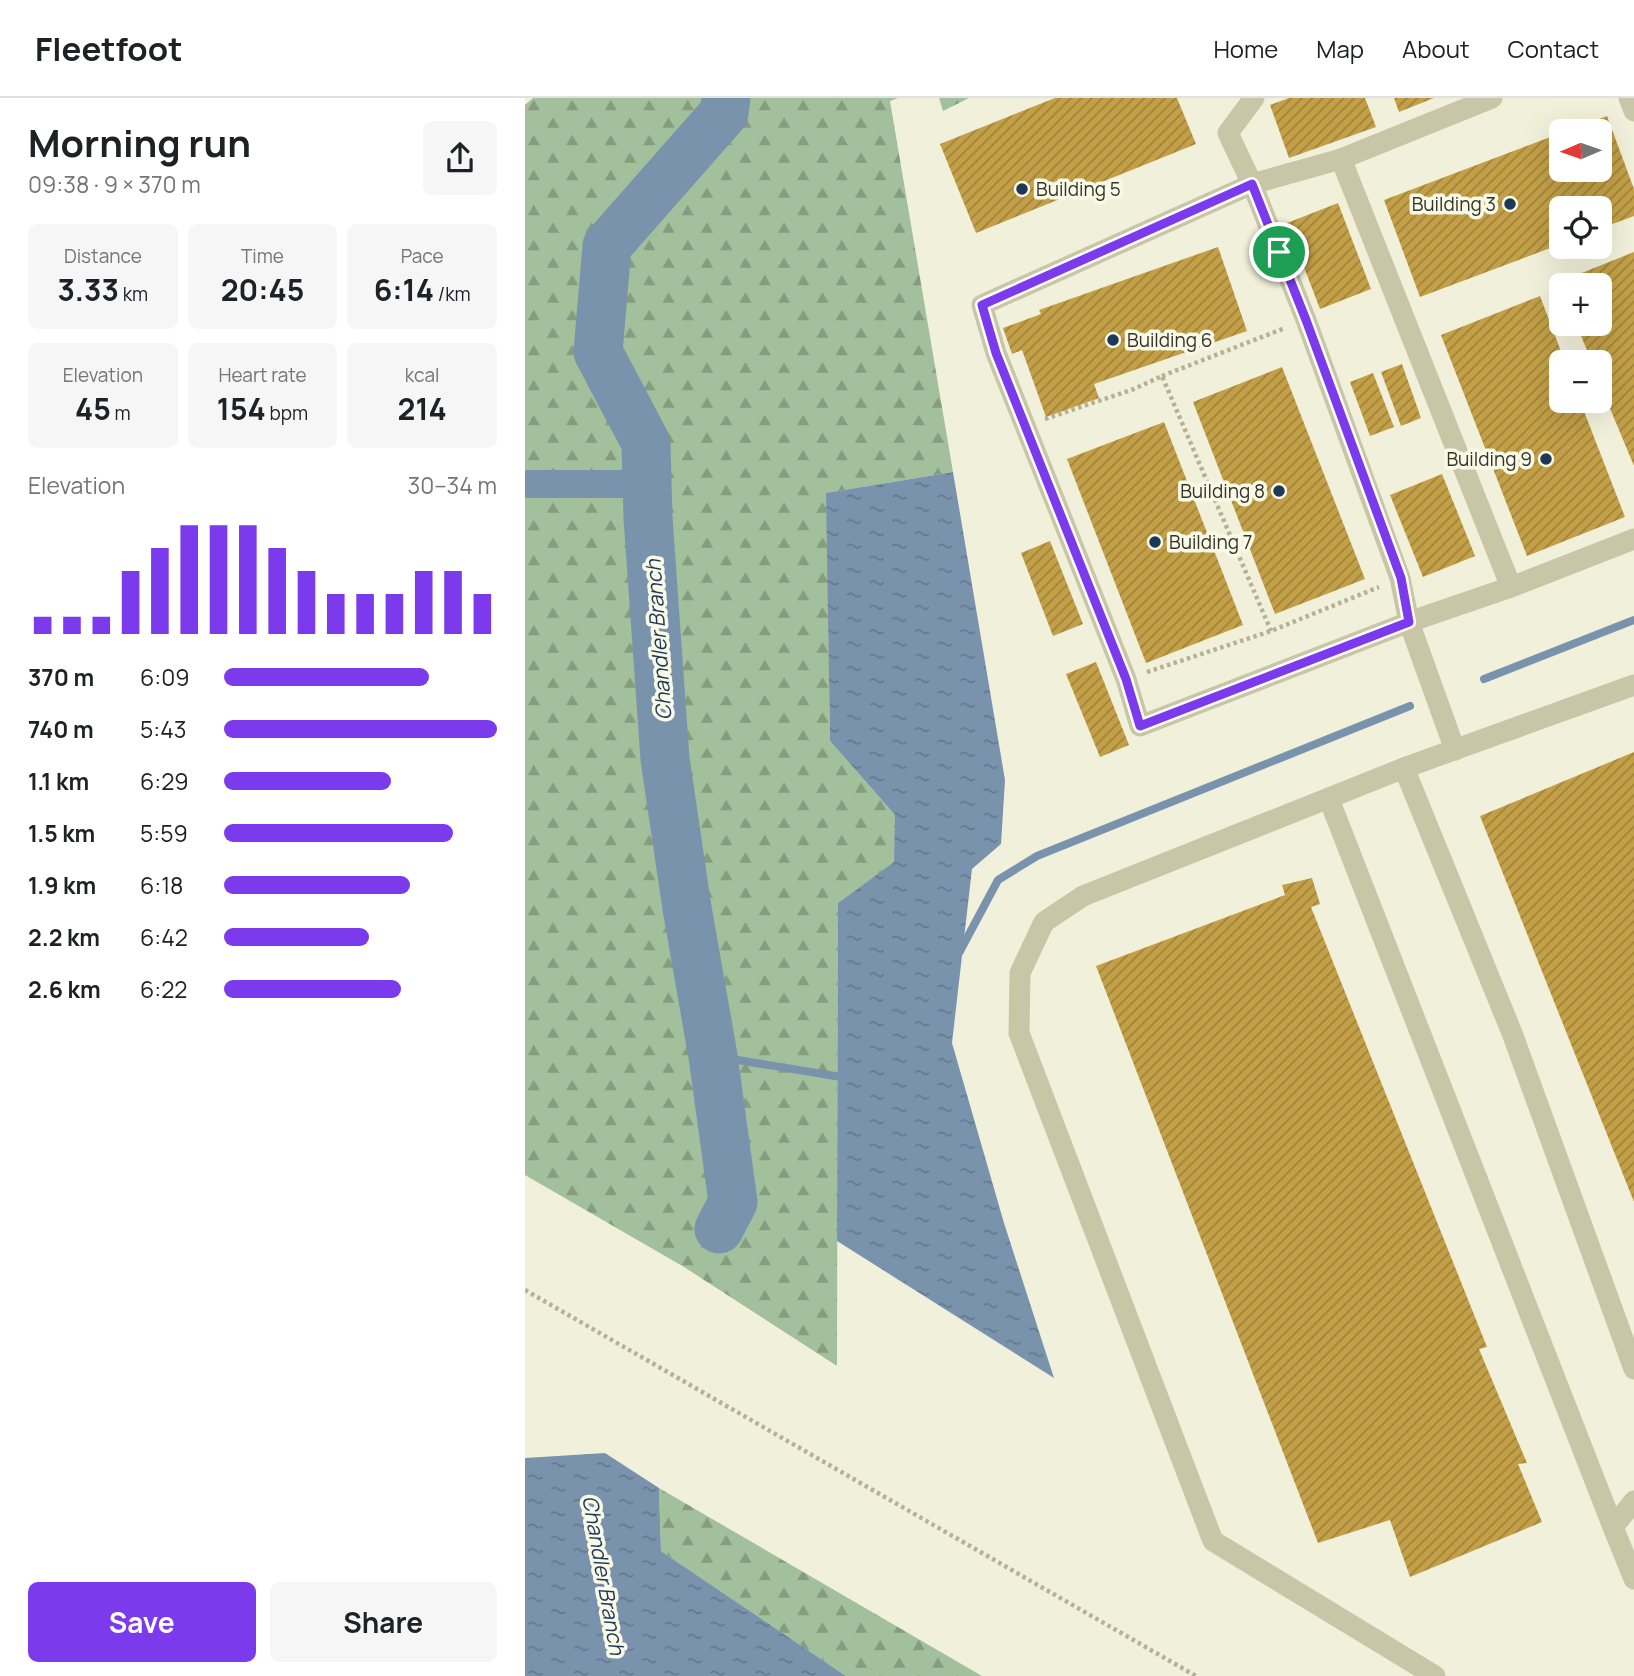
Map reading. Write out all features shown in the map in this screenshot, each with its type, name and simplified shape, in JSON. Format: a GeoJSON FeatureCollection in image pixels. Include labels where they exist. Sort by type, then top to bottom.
{"type":"FeatureCollection","features":[{"type":"Feature","properties":{"kind":"street"},"geometry":{"type":"LineString","coordinates":[[1254,98],[1228,132],[1252,184],[1306,320],[1401,578],[1409,622],[1455,750]]}},
{"type":"Feature","properties":{"kind":"street"},"geometry":{"type":"LineString","coordinates":[[1492,98],[1341,159],[1252,184],[982,305],[996,353],[1126,679],[1140,726],[1634,539]]}},
{"type":"Feature","properties":{"kind":"street"},"geometry":{"type":"LineString","coordinates":[[1629,98],[1634,111]]}},
{"type":"Feature","properties":{"kind":"street"},"geometry":{"type":"LineString","coordinates":[[1341,159],[1511,587]]}},
{"type":"Feature","properties":{"kind":"street"},"geometry":{"type":"LineString","coordinates":[[1435,1676],[1213,1541],[1019,1033],[1020,973],[1044,922],[1083,896],[1404,768],[1634,685]]}},
{"type":"Feature","properties":{"kind":"street"},"geometry":{"type":"LineString","coordinates":[[1404,768],[1512,1033],[1634,1368]]}},
{"type":"Feature","properties":{"kind":"street"},"geometry":{"type":"LineString","coordinates":[[1329,799],[1634,1579]]}},
{"type":"Feature","properties":{"kind":"street"},"geometry":{"type":"LineString","coordinates":[[1613,1527],[1634,1501]]}},
{"type":"Feature","properties":{"kind":"path"},"geometry":{"type":"LineString","coordinates":[[1024,427],[1134,389],[1306,320]]}},
{"type":"Feature","properties":{"kind":"path"},"geometry":{"type":"LineString","coordinates":[[1162,376],[1271,631]]}},
{"type":"Feature","properties":{"kind":"path"},"geometry":{"type":"LineString","coordinates":[[1126,679],[1271,631],[1401,578]]}},
{"type":"Feature","properties":{"kind":"path"},"geometry":{"type":"LineString","coordinates":[[525,1290],[1196,1676]]}},
{"type":"Feature","properties":{"kind":"green space"},"geometry":{"type":"Polygon","coordinates":[[[533,98],[898,98],[890,101],[953,472],[827,493],[830,741],[895,815],[895,862],[838,903],[837,1366],[684,1267],[525,1175],[525,105],[533,98]]]}},
{"type":"Feature","properties":{"kind":"green space"},"geometry":{"type":"Polygon","coordinates":[[[939,98],[969,98],[943,111],[939,98]]]}},
{"type":"Feature","properties":{"kind":"green space"},"geometry":{"type":"Polygon","coordinates":[[[659,1488],[982,1676],[846,1676],[661,1551],[659,1488]]]}},
{"type":"Feature","properties":{"kind":"water"},"geometry":{"type":"Polygon","coordinates":[[[953,472],[1005,780],[1001,844],[972,869],[952,1043],[1004,1223],[1054,1378],[837,1241],[838,903],[894,862],[895,815],[830,741],[826,493],[953,472]]]}},
{"type":"Feature","properties":{"kind":"water"},"geometry":{"type":"Polygon","coordinates":[[[605,1453],[659,1488],[661,1551],[846,1676],[525,1676],[525,1458],[605,1453]]]}},
{"type":"Feature","properties":{"kind":"building","name":"Building 5"},"geometry":{"type":"Polygon","coordinates":[[[1055,98],[1177,98],[1196,144],[976,233],[940,144],[1055,98]]]}},
{"type":"Feature","properties":{"kind":"building"},"geometry":{"type":"Polygon","coordinates":[[[1289,98],[1365,98],[1376,127],[1289,158],[1270,105],[1289,98]]]}},
{"type":"Feature","properties":{"kind":"building"},"geometry":{"type":"Polygon","coordinates":[[[1394,98],[1434,98],[1399,112],[1394,98]]]}},
{"type":"Feature","properties":{"kind":"building","name":"Building 3"},"geometry":{"type":"Polygon","coordinates":[[[1612,130],[1634,189],[1634,216],[1612,224],[1612,196],[1549,196],[1549,249],[1420,297],[1384,200],[1549,138],[1549,182],[1612,182],[1612,130]]]}},
{"type":"Feature","properties":{"kind":"building"},"geometry":{"type":"Polygon","coordinates":[[[1338,203],[1371,289],[1320,309],[1287,223],[1338,203]]]}},
{"type":"Feature","properties":{"kind":"building","name":"Building 6"},"geometry":{"type":"Polygon","coordinates":[[[1218,247],[1247,331],[1094,384],[1099,398],[1046,417],[1022,350],[1012,354],[1003,328],[1041,314],[1039,310],[1218,247]]]}},
{"type":"Feature","properties":{"kind":"building"},"geometry":{"type":"Polygon","coordinates":[[[1634,252],[1634,466],[1612,413],[1612,350],[1587,350],[1581,336],[1612,336],[1612,273],[1582,273],[1634,252]]]}},
{"type":"Feature","properties":{"kind":"building","name":"Building 9"},"geometry":{"type":"Polygon","coordinates":[[[1540,296],[1549,320],[1549,336],[1555,336],[1560,350],[1549,350],[1549,413],[1585,413],[1625,517],[1527,556],[1441,335],[1540,296]]]}},
{"type":"Feature","properties":{"kind":"building"},"geometry":{"type":"Polygon","coordinates":[[[1402,364],[1421,418],[1401,426],[1381,372],[1402,364]]]}},
{"type":"Feature","properties":{"kind":"building","name":"Building 8"},"geometry":{"type":"Polygon","coordinates":[[[1282,367],[1365,579],[1275,614],[1193,402],[1282,367]]]}},
{"type":"Feature","properties":{"kind":"building"},"geometry":{"type":"Polygon","coordinates":[[[1373,373],[1394,427],[1370,436],[1350,382],[1373,373]]]}},
{"type":"Feature","properties":{"kind":"building","name":"Building 7"},"geometry":{"type":"Polygon","coordinates":[[[1164,422],[1243,625],[1146,663],[1067,459],[1164,422]]]}},
{"type":"Feature","properties":{"kind":"building"},"geometry":{"type":"Polygon","coordinates":[[[1442,474],[1475,556],[1423,577],[1390,495],[1442,474]]]}},
{"type":"Feature","properties":{"kind":"building"},"geometry":{"type":"Polygon","coordinates":[[[1050,541],[1083,624],[1053,636],[1021,553],[1050,541]]]}},
{"type":"Feature","properties":{"kind":"building"},"geometry":{"type":"Polygon","coordinates":[[[1096,662],[1129,745],[1100,757],[1066,674],[1096,662]]]}},
{"type":"Feature","properties":{"kind":"building"},"geometry":{"type":"Polygon","coordinates":[[[1634,752],[1634,1202],[1480,816],[1634,752]]]}},
{"type":"Feature","properties":{"kind":"building"},"geometry":{"type":"Polygon","coordinates":[[[1312,878],[1320,904],[1311,907],[1487,1347],[1479,1349],[1527,1463],[1518,1464],[1542,1522],[1410,1577],[1390,1520],[1318,1543],[1096,966],[1285,895],[1282,885],[1312,878]]]}},
{"type":"Feature","properties":{"kind":"waterway","name":"Chandler Branch"},"geometry":{"type":"LineString","coordinates":[[719,1229],[733,1202],[713,1056],[665,759],[648,518],[646,443],[598,352],[607,246],[724,113],[726,98]]}},
{"type":"Feature","properties":{"kind":"waterway"},"geometry":{"type":"LineString","coordinates":[[525,484],[647,484]]}},
{"type":"Feature","properties":{"kind":"waterway"},"geometry":{"type":"LineString","coordinates":[[1484,679],[1634,620]]}},
{"type":"Feature","properties":{"kind":"waterway"},"geometry":{"type":"LineString","coordinates":[[959,953],[998,880],[1037,856],[1410,706]]}},
{"type":"Feature","properties":{"kind":"waterway"},"geometry":{"type":"LineString","coordinates":[[713,1056],[847,1078]]}},
{"type":"Feature","properties":{"kind":"place","name":"Building 5"},"geometry":{"type":"Point","coordinates":[1022,189]}},
{"type":"Feature","properties":{"kind":"place","name":"Building 3"},"geometry":{"type":"Point","coordinates":[1510,204]}},
{"type":"Feature","properties":{"kind":"place","name":"Building 6"},"geometry":{"type":"Point","coordinates":[1113,340]}},
{"type":"Feature","properties":{"kind":"place","name":"Building 9"},"geometry":{"type":"Point","coordinates":[1546,459]}},
{"type":"Feature","properties":{"kind":"place","name":"Building 8"},"geometry":{"type":"Point","coordinates":[1279,491]}},
{"type":"Feature","properties":{"kind":"place","name":"Building 7"},"geometry":{"type":"Point","coordinates":[1155,542]}},
{"type":"Feature","properties":{"kind":"route"},"geometry":{"type":"LineString","coordinates":[[1252,184],[1279,252],[1401,578],[1409,622],[1140,726],[1126,679],[996,353],[982,305],[1252,184]]}}]}
